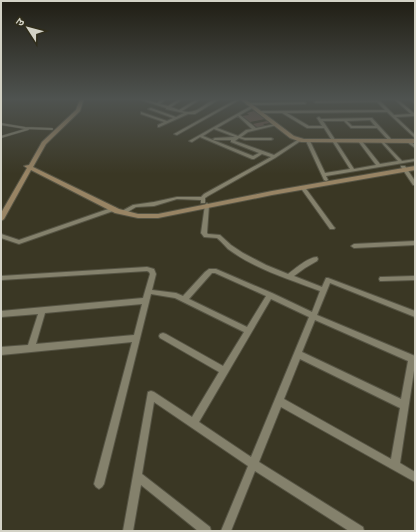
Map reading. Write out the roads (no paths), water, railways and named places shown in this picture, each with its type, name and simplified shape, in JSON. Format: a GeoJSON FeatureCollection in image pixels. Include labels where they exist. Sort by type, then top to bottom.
{"type":"FeatureCollection","features":[{"type":"Feature","properties":{"kind":"main road"},"geometry":{"type":"LineString","coordinates":[[2,217],[42,140],[59,124]]}},
{"type":"Feature","properties":{"kind":"main road"},"geometry":{"type":"LineString","coordinates":[[1,209],[44,143],[64,124]]}},
{"type":"Feature","properties":{"kind":"main road"},"geometry":{"type":"LineString","coordinates":[[275,125],[292,137],[308,141],[415,141]]}},
{"type":"Feature","properties":{"kind":"main road"},"geometry":{"type":"LineString","coordinates":[[29,167],[114,209],[138,216],[158,216],[204,202],[325,177],[415,165]]}},
{"type":"Feature","properties":{"kind":"main road"},"geometry":{"type":"LineString","coordinates":[[204,202],[302,187],[403,166],[415,168]]}},
{"type":"Feature","properties":{"kind":"street"},"geometry":{"type":"LineString","coordinates":[[159,126],[163,124]]}},
{"type":"Feature","properties":{"kind":"street"},"geometry":{"type":"LineString","coordinates":[[176,134],[195,124]]}},
{"type":"Feature","properties":{"kind":"street"},"geometry":{"type":"LineString","coordinates":[[192,141],[222,124]]}},
{"type":"Feature","properties":{"kind":"street"},"geometry":{"type":"LineString","coordinates":[[249,124],[255,129]]}},
{"type":"Feature","properties":{"kind":"street"},"geometry":{"type":"LineString","coordinates":[[302,124],[308,127],[325,128]]}},
{"type":"Feature","properties":{"kind":"street"},"geometry":{"type":"LineString","coordinates":[[322,124],[353,170]]}},
{"type":"Feature","properties":{"kind":"street"},"geometry":{"type":"LineString","coordinates":[[348,124],[351,128],[378,127]]}},
{"type":"Feature","properties":{"kind":"street"},"geometry":{"type":"LineString","coordinates":[[375,124],[391,141]]}},
{"type":"Feature","properties":{"kind":"street"},"geometry":{"type":"LineString","coordinates":[[401,124],[415,137]]}},
{"type":"Feature","properties":{"kind":"street"},"geometry":{"type":"LineString","coordinates":[[274,157],[232,141],[247,131],[275,125]]}},
{"type":"Feature","properties":{"kind":"street"},"geometry":{"type":"LineString","coordinates":[[214,128],[237,138]]}},
{"type":"Feature","properties":{"kind":"street"},"geometry":{"type":"LineString","coordinates":[[200,136],[253,158],[262,152]]}},
{"type":"Feature","properties":{"kind":"street"},"geometry":{"type":"LineString","coordinates":[[215,139],[271,139]]}},
{"type":"Feature","properties":{"kind":"street"},"geometry":{"type":"LineString","coordinates":[[300,140],[274,157],[206,195],[204,202],[204,233],[206,236],[218,236],[231,248],[244,256],[289,277],[324,290]]}},
{"type":"Feature","properties":{"kind":"street"},"geometry":{"type":"LineString","coordinates":[[308,141],[325,177],[353,170],[379,166],[403,166],[415,160]]}},
{"type":"Feature","properties":{"kind":"street"},"geometry":{"type":"LineString","coordinates":[[360,141],[379,166]]}},
{"type":"Feature","properties":{"kind":"street"},"geometry":{"type":"LineString","coordinates":[[382,141],[403,166],[415,184]]}},
{"type":"Feature","properties":{"kind":"street"},"geometry":{"type":"LineString","coordinates":[[408,141],[415,147]]}},
{"type":"Feature","properties":{"kind":"street"},"geometry":{"type":"LineString","coordinates":[[302,187],[332,228]]}},
{"type":"Feature","properties":{"kind":"street"},"geometry":{"type":"LineString","coordinates":[[124,212],[135,206],[154,204],[177,198],[204,202]]}},
{"type":"Feature","properties":{"kind":"street"},"geometry":{"type":"LineString","coordinates":[[1,236],[19,242],[114,209]]}},
{"type":"Feature","properties":{"kind":"street"},"geometry":{"type":"LineString","coordinates":[[354,246],[415,243]]}},
{"type":"Feature","properties":{"kind":"street"},"geometry":{"type":"LineString","coordinates":[[289,277],[315,259]]}},
{"type":"Feature","properties":{"kind":"street"},"geometry":{"type":"LineString","coordinates":[[1,278],[147,269],[152,271],[153,274],[99,484]]}},
{"type":"Feature","properties":{"kind":"street"},"geometry":{"type":"LineString","coordinates":[[184,300],[207,274],[211,271],[216,271],[313,316],[413,359],[404,405],[395,466]]}},
{"type":"Feature","properties":{"kind":"street"},"geometry":{"type":"LineString","coordinates":[[382,279],[415,278]]}},
{"type":"Feature","properties":{"kind":"street"},"geometry":{"type":"LineString","coordinates":[[226,531],[328,280],[415,314]]}},
{"type":"Feature","properties":{"kind":"street"},"geometry":{"type":"LineString","coordinates":[[153,292],[167,294],[184,300],[248,331]]}},
{"type":"Feature","properties":{"kind":"street"},"geometry":{"type":"LineString","coordinates":[[193,423],[270,295]]}},
{"type":"Feature","properties":{"kind":"street"},"geometry":{"type":"LineString","coordinates":[[1,314],[146,300]]}},
{"type":"Feature","properties":{"kind":"street"},"geometry":{"type":"LineString","coordinates":[[31,348],[43,310]]}},
{"type":"Feature","properties":{"kind":"street"},"geometry":{"type":"LineString","coordinates":[[163,336],[224,371]]}},
{"type":"Feature","properties":{"kind":"street"},"geometry":{"type":"LineString","coordinates":[[1,351],[136,338]]}},
{"type":"Feature","properties":{"kind":"street"},"geometry":{"type":"LineString","coordinates":[[298,354],[404,405]]}},
{"type":"Feature","properties":{"kind":"street"},"geometry":{"type":"LineString","coordinates":[[128,531],[151,395],[253,464],[359,531]]}},
{"type":"Feature","properties":{"kind":"street"},"geometry":{"type":"LineString","coordinates":[[279,401],[415,477]]}},
{"type":"Feature","properties":{"kind":"street"},"geometry":{"type":"LineString","coordinates":[[137,476],[206,531]]}},
{"type":"Feature","properties":{"kind":"lane"},"geometry":{"type":"LineString","coordinates":[[1,124],[32,129],[52,129]]}},
{"type":"Feature","properties":{"kind":"lane"},"geometry":{"type":"LineString","coordinates":[[1,136],[32,129]]}}]}
